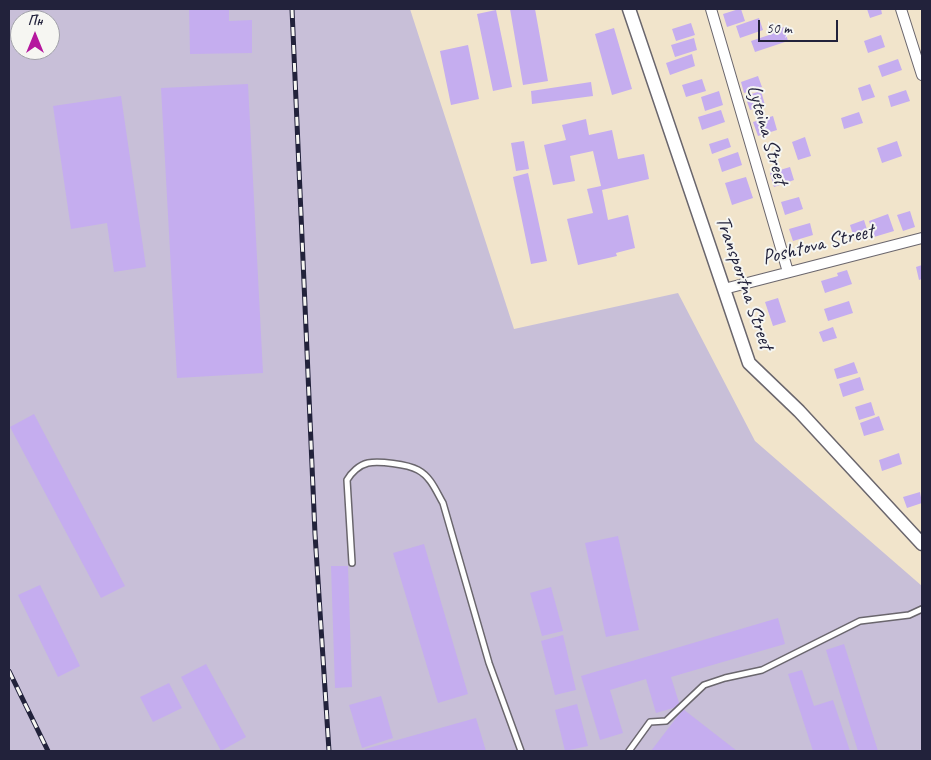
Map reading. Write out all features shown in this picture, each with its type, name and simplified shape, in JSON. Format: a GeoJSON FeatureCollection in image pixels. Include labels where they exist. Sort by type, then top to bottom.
{"type":"FeatureCollection","features":[{"type":"Feature","properties":{"kind":"street","name":"Transportna Street"},"geometry":{"type":"LineString","coordinates":[[629,9],[749,363],[799,411],[922,544]]}},
{"type":"Feature","properties":{"kind":"street","name":"Lyteina Street"},"geometry":{"type":"LineString","coordinates":[[711,9],[788,272]]}},
{"type":"Feature","properties":{"kind":"street"},"geometry":{"type":"LineString","coordinates":[[902,9],[922,75]]}},
{"type":"Feature","properties":{"kind":"street","name":"Poshtova Street"},"geometry":{"type":"LineString","coordinates":[[724,289],[922,238]]}},
{"type":"Feature","properties":{"kind":"lane"},"geometry":{"type":"LineString","coordinates":[[352,563],[348,480],[351,473],[367,463],[393,463],[417,470],[430,480],[443,503],[488,663],[521,751]]}},
{"type":"Feature","properties":{"kind":"lane"},"geometry":{"type":"LineString","coordinates":[[629,751],[650,722],[666,721],[704,686],[725,678],[762,670],[860,621],[909,615],[922,609]]}},
{"type":"Feature","properties":{"kind":"shaded area"},"geometry":{"type":"Polygon","coordinates":[[[9,9],[410,9],[514,329],[678,293],[755,441],[922,586],[922,751],[9,751],[9,9]]]}},
{"type":"Feature","properties":{"kind":"building"},"geometry":{"type":"Polygon","coordinates":[[[189,9],[229,9],[229,21],[252,20],[252,53],[190,54],[189,9]]]}},
{"type":"Feature","properties":{"kind":"building"},"geometry":{"type":"Polygon","coordinates":[[[510,9],[535,9],[548,81],[523,85],[510,9]]]}},
{"type":"Feature","properties":{"kind":"building"},"geometry":{"type":"Polygon","coordinates":[[[741,9],[745,21],[727,27],[723,14],[741,9]]]}},
{"type":"Feature","properties":{"kind":"building"},"geometry":{"type":"Polygon","coordinates":[[[867,9],[881,9],[882,14],[870,18],[867,9]]]}},
{"type":"Feature","properties":{"kind":"building"},"geometry":{"type":"Polygon","coordinates":[[[496,10],[512,87],[493,91],[477,14],[496,10]]]}},
{"type":"Feature","properties":{"kind":"building"},"geometry":{"type":"Polygon","coordinates":[[[759,18],[763,30],[740,38],[736,26],[759,18]]]}},
{"type":"Feature","properties":{"kind":"building"},"geometry":{"type":"Polygon","coordinates":[[[691,23],[695,35],[676,41],[672,29],[691,23]]]}},
{"type":"Feature","properties":{"kind":"building"},"geometry":{"type":"Polygon","coordinates":[[[784,27],[788,41],[755,52],[751,41],[769,35],[769,32],[784,27]]]}},
{"type":"Feature","properties":{"kind":"building"},"geometry":{"type":"Polygon","coordinates":[[[614,28],[632,89],[612,95],[595,34],[614,28]]]}},
{"type":"Feature","properties":{"kind":"building"},"geometry":{"type":"Polygon","coordinates":[[[881,35],[885,47],[868,53],[864,41],[881,35]]]}},
{"type":"Feature","properties":{"kind":"building"},"geometry":{"type":"Polygon","coordinates":[[[694,38],[697,50],[675,57],[671,45],[694,38]]]}},
{"type":"Feature","properties":{"kind":"building"},"geometry":{"type":"Polygon","coordinates":[[[468,45],[479,99],[451,105],[440,51],[468,45]]]}},
{"type":"Feature","properties":{"kind":"building"},"geometry":{"type":"Polygon","coordinates":[[[692,54],[695,66],[670,75],[666,63],[692,54]]]}},
{"type":"Feature","properties":{"kind":"building"},"geometry":{"type":"Polygon","coordinates":[[[898,59],[902,70],[882,77],[878,66],[898,59]]]}},
{"type":"Feature","properties":{"kind":"building"},"geometry":{"type":"Polygon","coordinates":[[[758,76],[762,87],[744,93],[741,82],[758,76]]]}},
{"type":"Feature","properties":{"kind":"building"},"geometry":{"type":"Polygon","coordinates":[[[702,79],[706,91],[686,97],[682,85],[702,79]]]}},
{"type":"Feature","properties":{"kind":"building"},"geometry":{"type":"Polygon","coordinates":[[[591,82],[593,96],[532,104],[531,91],[591,82]]]}},
{"type":"Feature","properties":{"kind":"building"},"geometry":{"type":"Polygon","coordinates":[[[248,84],[263,373],[177,378],[161,88],[248,84]]]}},
{"type":"Feature","properties":{"kind":"building"},"geometry":{"type":"Polygon","coordinates":[[[870,84],[875,97],[862,101],[858,88],[870,84]]]}},
{"type":"Feature","properties":{"kind":"building"},"geometry":{"type":"Polygon","coordinates":[[[906,90],[910,101],[891,107],[888,96],[906,90]]]}},
{"type":"Feature","properties":{"kind":"building"},"geometry":{"type":"Polygon","coordinates":[[[719,91],[723,105],[705,111],[701,97],[719,91]]]}},
{"type":"Feature","properties":{"kind":"building"},"geometry":{"type":"Polygon","coordinates":[[[761,91],[765,105],[750,110],[745,96],[761,91]]]}},
{"type":"Feature","properties":{"kind":"building"},"geometry":{"type":"Polygon","coordinates":[[[121,96],[146,267],[114,272],[107,223],[71,229],[53,106],[121,96]]]}},
{"type":"Feature","properties":{"kind":"building"},"geometry":{"type":"Polygon","coordinates":[[[721,110],[725,122],[702,130],[698,117],[721,110]]]}},
{"type":"Feature","properties":{"kind":"building"},"geometry":{"type":"Polygon","coordinates":[[[859,112],[863,123],[844,129],[841,118],[859,112]]]}},
{"type":"Feature","properties":{"kind":"building"},"geometry":{"type":"Polygon","coordinates":[[[773,116],[777,130],[758,136],[753,122],[773,116]]]}},
{"type":"Feature","properties":{"kind":"building"},"geometry":{"type":"Polygon","coordinates":[[[586,119],[589,135],[612,130],[618,159],[644,154],[649,179],[602,190],[608,220],[628,215],[635,248],[616,253],[617,256],[578,265],[567,219],[593,213],[587,189],[601,186],[593,151],[570,156],[575,181],[553,185],[544,145],[566,140],[562,125],[586,119]]]}},
{"type":"Feature","properties":{"kind":"building"},"geometry":{"type":"Polygon","coordinates":[[[805,137],[811,156],[798,160],[792,142],[805,137]]]}},
{"type":"Feature","properties":{"kind":"building"},"geometry":{"type":"Polygon","coordinates":[[[728,138],[731,147],[712,154],[709,144],[728,138]]]}},
{"type":"Feature","properties":{"kind":"building"},"geometry":{"type":"Polygon","coordinates":[[[524,141],[529,169],[516,171],[511,143],[524,141]]]}},
{"type":"Feature","properties":{"kind":"building"},"geometry":{"type":"Polygon","coordinates":[[[897,141],[902,156],[882,163],[877,148],[897,141]]]}},
{"type":"Feature","properties":{"kind":"building"},"geometry":{"type":"Polygon","coordinates":[[[738,152],[742,165],[722,172],[718,159],[738,152]]]}},
{"type":"Feature","properties":{"kind":"building"},"geometry":{"type":"Polygon","coordinates":[[[790,167],[794,180],[774,187],[770,173],[790,167]]]}},
{"type":"Feature","properties":{"kind":"building"},"geometry":{"type":"Polygon","coordinates":[[[528,173],[547,261],[531,264],[513,177],[528,173]]]}},
{"type":"Feature","properties":{"kind":"building"},"geometry":{"type":"Polygon","coordinates":[[[746,177],[753,198],[732,205],[725,183],[746,177]]]}},
{"type":"Feature","properties":{"kind":"building"},"geometry":{"type":"Polygon","coordinates":[[[799,197],[803,209],[785,215],[781,202],[799,197]]]}},
{"type":"Feature","properties":{"kind":"building"},"geometry":{"type":"Polygon","coordinates":[[[910,211],[915,227],[903,231],[897,215],[910,211]]]}},
{"type":"Feature","properties":{"kind":"building"},"geometry":{"type":"Polygon","coordinates":[[[888,214],[894,231],[874,237],[869,221],[888,214]]]}},
{"type":"Feature","properties":{"kind":"building"},"geometry":{"type":"Polygon","coordinates":[[[864,220],[869,236],[855,241],[850,225],[864,220]]]}},
{"type":"Feature","properties":{"kind":"building"},"geometry":{"type":"Polygon","coordinates":[[[810,223],[813,235],[793,241],[789,229],[810,223]]]}},
{"type":"Feature","properties":{"kind":"building"},"geometry":{"type":"Polygon","coordinates":[[[922,265],[922,279],[919,280],[916,267],[922,265]]]}},
{"type":"Feature","properties":{"kind":"building"},"geometry":{"type":"Polygon","coordinates":[[[847,270],[852,284],[825,293],[821,281],[838,276],[837,273],[847,270]]]}},
{"type":"Feature","properties":{"kind":"building"},"geometry":{"type":"Polygon","coordinates":[[[778,298],[786,322],[773,326],[765,302],[778,298]]]}},
{"type":"Feature","properties":{"kind":"building"},"geometry":{"type":"Polygon","coordinates":[[[849,301],[853,313],[828,321],[824,309],[849,301]]]}},
{"type":"Feature","properties":{"kind":"building"},"geometry":{"type":"Polygon","coordinates":[[[833,327],[837,338],[823,342],[819,332],[833,327]]]}},
{"type":"Feature","properties":{"kind":"building"},"geometry":{"type":"Polygon","coordinates":[[[854,362],[858,373],[837,379],[834,369],[854,362]]]}},
{"type":"Feature","properties":{"kind":"building"},"geometry":{"type":"Polygon","coordinates":[[[860,377],[864,390],[843,397],[839,384],[860,377]]]}},
{"type":"Feature","properties":{"kind":"building"},"geometry":{"type":"Polygon","coordinates":[[[871,402],[875,415],[859,420],[855,407],[871,402]]]}},
{"type":"Feature","properties":{"kind":"building"},"geometry":{"type":"Polygon","coordinates":[[[34,414],[125,586],[101,598],[10,427],[34,414]]]}},
{"type":"Feature","properties":{"kind":"building"},"geometry":{"type":"Polygon","coordinates":[[[879,416],[884,430],[864,436],[860,423],[879,416]]]}},
{"type":"Feature","properties":{"kind":"building"},"geometry":{"type":"Polygon","coordinates":[[[899,453],[902,464],[882,471],[879,460],[899,453]]]}},
{"type":"Feature","properties":{"kind":"building"},"geometry":{"type":"Polygon","coordinates":[[[920,492],[922,503],[907,508],[903,497],[920,492]]]}},
{"type":"Feature","properties":{"kind":"building"},"geometry":{"type":"Polygon","coordinates":[[[618,536],[639,630],[606,637],[585,543],[618,536]]]}},
{"type":"Feature","properties":{"kind":"building"},"geometry":{"type":"Polygon","coordinates":[[[424,544],[468,694],[438,703],[393,553],[424,544]]]}},
{"type":"Feature","properties":{"kind":"building"},"geometry":{"type":"Polygon","coordinates":[[[331,566],[348,566],[352,687],[335,688],[331,566]]]}},
{"type":"Feature","properties":{"kind":"building"},"geometry":{"type":"Polygon","coordinates":[[[40,585],[80,666],[58,677],[18,595],[40,585]]]}},
{"type":"Feature","properties":{"kind":"building"},"geometry":{"type":"Polygon","coordinates":[[[551,587],[563,631],[542,636],[530,593],[551,587]]]}},
{"type":"Feature","properties":{"kind":"building"},"geometry":{"type":"Polygon","coordinates":[[[778,618],[785,644],[671,677],[680,706],[656,713],[646,679],[610,690],[623,733],[600,740],[581,676],[778,618]]]}},
{"type":"Feature","properties":{"kind":"building"},"geometry":{"type":"Polygon","coordinates":[[[563,635],[576,690],[555,695],[541,641],[563,635]]]}},
{"type":"Feature","properties":{"kind":"building"},"geometry":{"type":"Polygon","coordinates":[[[844,644],[878,751],[858,751],[826,650],[844,644]]]}},
{"type":"Feature","properties":{"kind":"building"},"geometry":{"type":"Polygon","coordinates":[[[206,664],[246,737],[221,751],[181,677],[206,664]]]}},
{"type":"Feature","properties":{"kind":"building"},"geometry":{"type":"Polygon","coordinates":[[[802,670],[814,706],[833,700],[850,751],[813,751],[788,674],[802,670]]]}},
{"type":"Feature","properties":{"kind":"building"},"geometry":{"type":"Polygon","coordinates":[[[169,683],[182,708],[153,722],[140,697],[169,683]]]}},
{"type":"Feature","properties":{"kind":"building"},"geometry":{"type":"Polygon","coordinates":[[[381,696],[393,738],[362,748],[349,705],[381,696]]]}},
{"type":"Feature","properties":{"kind":"building"},"geometry":{"type":"Polygon","coordinates":[[[577,704],[588,746],[565,751],[555,710],[577,704]]]}},
{"type":"Feature","properties":{"kind":"building"},"geometry":{"type":"Polygon","coordinates":[[[683,709],[737,751],[651,751],[683,709]]]}},
{"type":"Feature","properties":{"kind":"building"},"geometry":{"type":"Polygon","coordinates":[[[476,718],[486,751],[366,751],[365,749],[476,718]]]}},
{"type":"Feature","properties":{"kind":"railway"},"geometry":{"type":"LineString","coordinates":[[292,9],[315,534],[329,751]]}},
{"type":"Feature","properties":{"kind":"railway"},"geometry":{"type":"LineString","coordinates":[[9,671],[48,751]]}}]}
